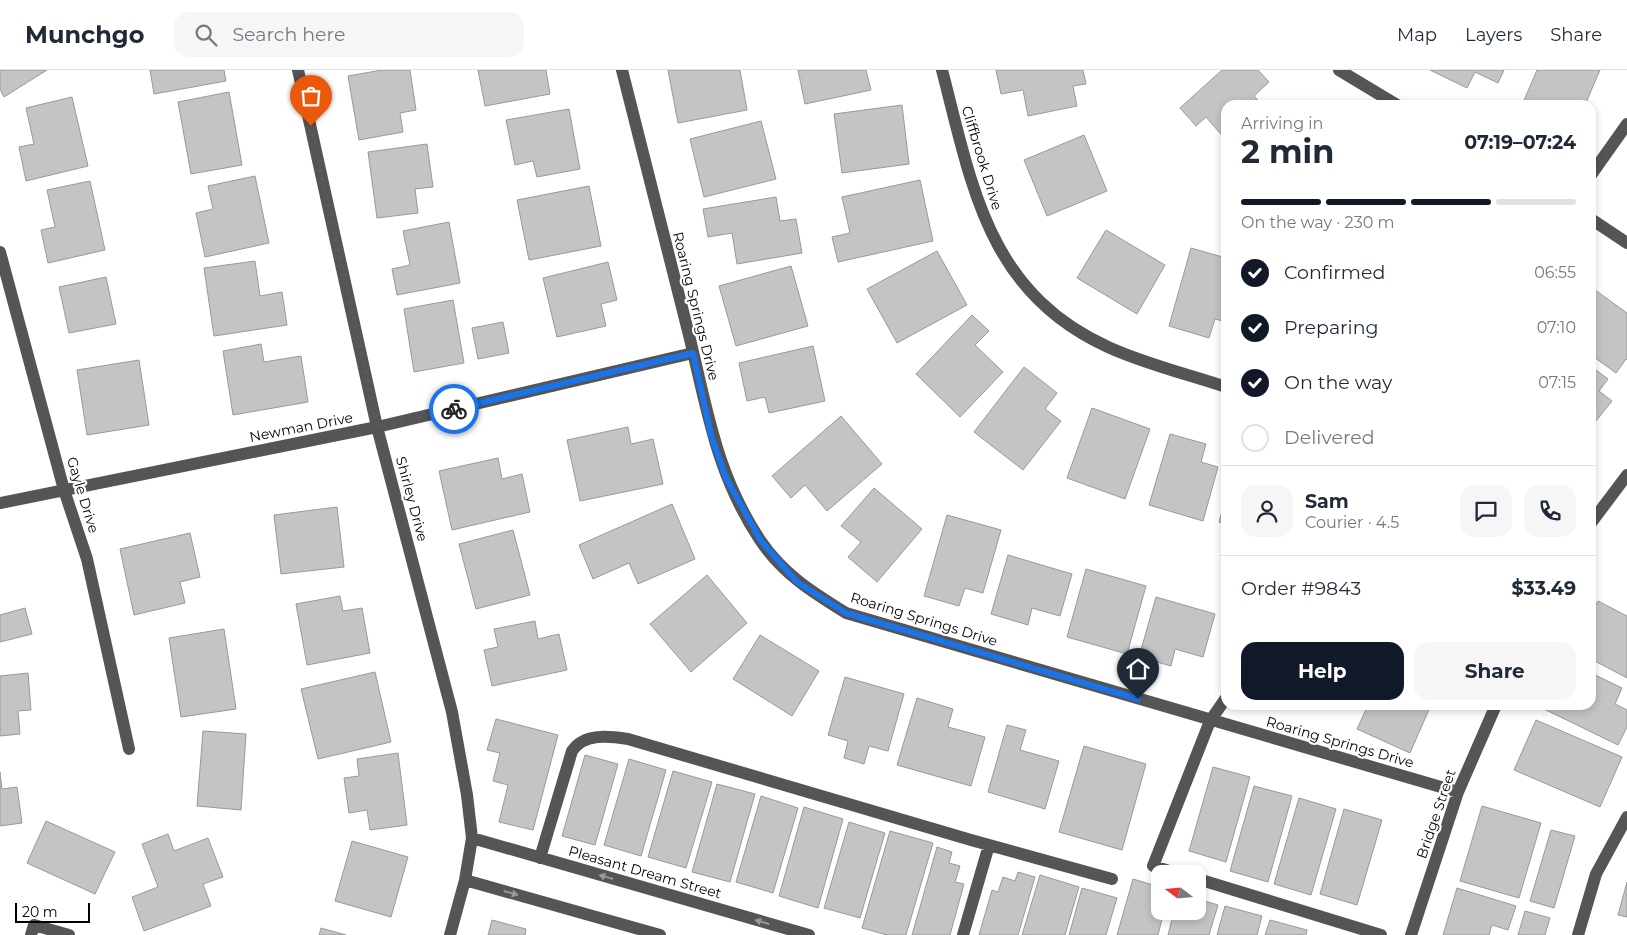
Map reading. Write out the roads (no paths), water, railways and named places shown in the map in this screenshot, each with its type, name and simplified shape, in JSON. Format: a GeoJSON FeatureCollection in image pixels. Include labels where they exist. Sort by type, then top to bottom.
{"type":"FeatureCollection","features":[{"type":"Feature","properties":{"kind":"street","name":"Shirley Drive"},"geometry":{"type":"LineString","coordinates":[[298,70],[378,427],[452,712],[467,795],[472,838],[465,880],[450,935]]}},
{"type":"Feature","properties":{"kind":"street","name":"Roaring Springs Drive"},"geometry":{"type":"LineString","coordinates":[[622,70],[693,353],[711,435],[726,478],[761,541],[797,582],[846,613],[1458,792]]}},
{"type":"Feature","properties":{"kind":"street","name":"Cliffbrook Drive"},"geometry":{"type":"LineString","coordinates":[[942,70],[973,189],[991,236],[1009,265],[1038,302],[1071,327],[1108,347],[1221,385]]}},
{"type":"Feature","properties":{"kind":"street"},"geometry":{"type":"LineString","coordinates":[[1339,70],[1389,100]]}},
{"type":"Feature","properties":{"kind":"street"},"geometry":{"type":"LineString","coordinates":[[1596,168],[1627,124]]}},
{"type":"Feature","properties":{"kind":"street"},"geometry":{"type":"LineString","coordinates":[[1596,222],[1627,242]]}},
{"type":"Feature","properties":{"kind":"street","name":"Gayle Drive"},"geometry":{"type":"LineString","coordinates":[[0,252],[64,490],[87,559],[129,749]]}},
{"type":"Feature","properties":{"kind":"street","name":"Newman Drive"},"geometry":{"type":"LineString","coordinates":[[0,504],[378,427],[693,353]]}},
{"type":"Feature","properties":{"kind":"street"},"geometry":{"type":"LineString","coordinates":[[1596,516],[1627,475]]}},
{"type":"Feature","properties":{"kind":"street"},"geometry":{"type":"LineString","coordinates":[[1153,865],[1210,721],[1221,705]]}},
{"type":"Feature","properties":{"kind":"street","name":"Bridge Street"},"geometry":{"type":"LineString","coordinates":[[1411,935],[1458,792],[1494,710]]}},
{"type":"Feature","properties":{"kind":"street"},"geometry":{"type":"LineString","coordinates":[[540,858],[572,751],[575,746],[588,740],[610,736],[628,739],[1112,879]]}},
{"type":"Feature","properties":{"kind":"street"},"geometry":{"type":"LineString","coordinates":[[1578,935],[1596,874],[1627,817]]}},
{"type":"Feature","properties":{"kind":"street","name":"Pleasant Dream Street"},"geometry":{"type":"LineString","coordinates":[[472,838],[809,935]]}},
{"type":"Feature","properties":{"kind":"street"},"geometry":{"type":"LineString","coordinates":[[963,935],[990,845]]}},
{"type":"Feature","properties":{"kind":"street"},"geometry":{"type":"LineString","coordinates":[[465,880],[660,935]]}},
{"type":"Feature","properties":{"kind":"street"},"geometry":{"type":"LineString","coordinates":[[1206,882],[1381,935]]}},
{"type":"Feature","properties":{"kind":"street"},"geometry":{"type":"LineString","coordinates":[[31,935],[34,925],[69,935]]}}]}
